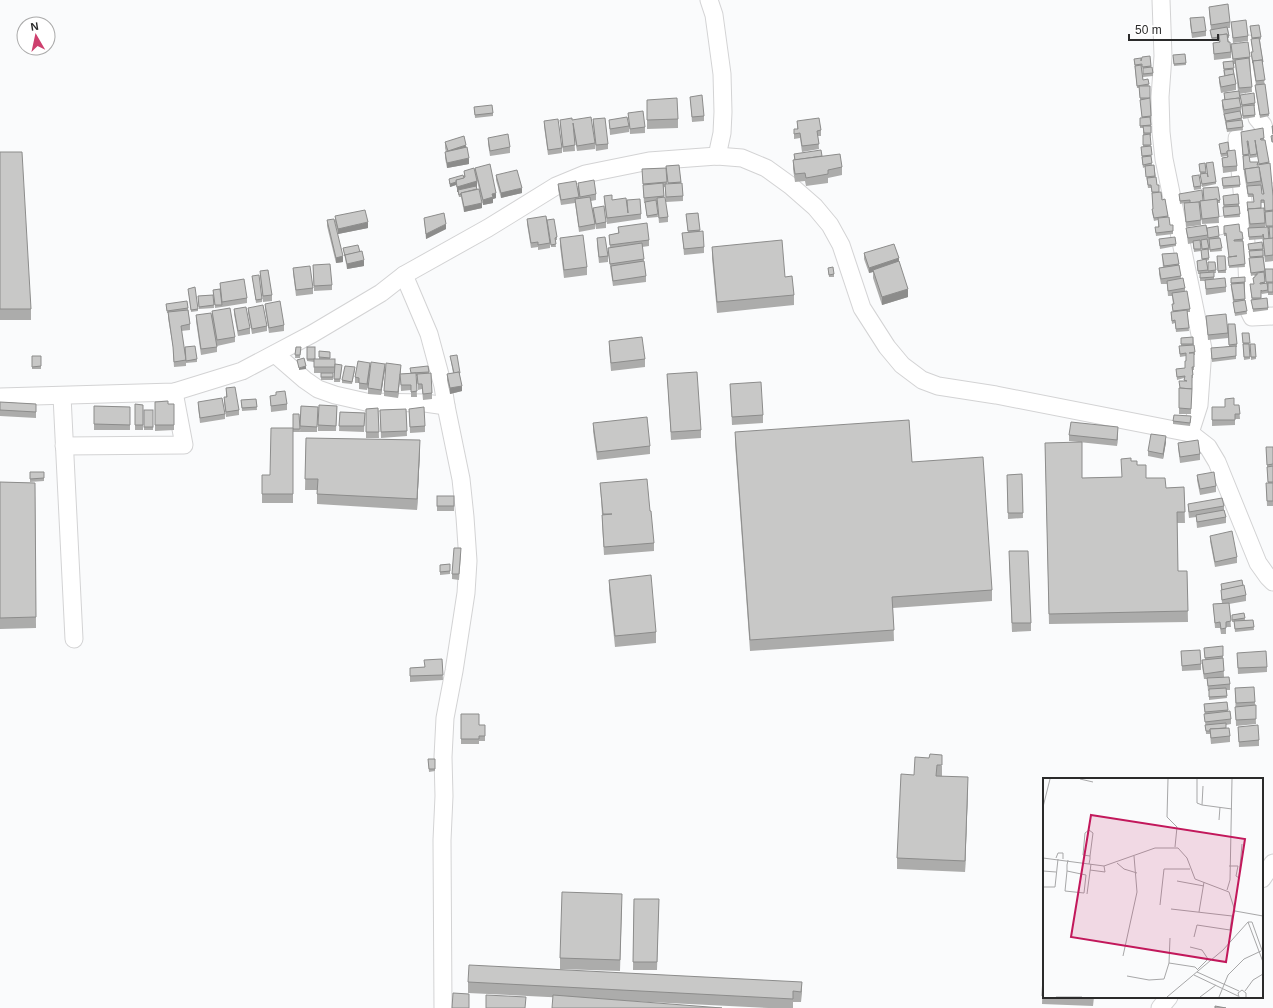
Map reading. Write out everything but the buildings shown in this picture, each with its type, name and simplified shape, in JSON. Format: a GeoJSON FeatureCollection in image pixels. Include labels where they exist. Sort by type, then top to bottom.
{"type":"FeatureCollection","features":[{"type":"Feature","properties":{"kind":"street"},"geometry":{"type":"LineString","coordinates":[[709,0],[714,15],[724,112],[722,134],[717,156]]}},
{"type":"Feature","properties":{"kind":"street"},"geometry":{"type":"LineString","coordinates":[[1161,0],[1163,56],[1160,98],[1161,132],[1164,159],[1204,349],[1199,405],[1190,433]]}},
{"type":"Feature","properties":{"kind":"street"},"geometry":{"type":"LineString","coordinates":[[1249,44],[1257,118],[1263,125],[1268,142],[1273,174]]}},
{"type":"Feature","properties":{"kind":"street"},"geometry":{"type":"LineString","coordinates":[[1237,138],[1245,222],[1249,311],[1252,317],[1273,316]]}},
{"type":"Feature","properties":{"kind":"street"},"geometry":{"type":"LineString","coordinates":[[0,397],[174,392],[242,371],[312,334],[381,293],[404,275],[488,228],[556,186],[585,174],[649,161],[717,156],[742,158],[766,168],[791,186],[814,207],[830,225],[841,245],[862,308],[887,347],[902,365],[922,380],[938,386],[996,394],[1190,433],[1208,447],[1217,462],[1258,563],[1273,582]]}},
{"type":"Feature","properties":{"kind":"street"},"geometry":{"type":"LineString","coordinates":[[1179,232],[1245,222]]}},
{"type":"Feature","properties":{"kind":"street"},"geometry":{"type":"LineString","coordinates":[[404,275],[429,334],[443,386],[461,479],[468,561],[466,593],[445,718],[442,840],[443,1008]]}},
{"type":"Feature","properties":{"kind":"street"},"geometry":{"type":"LineString","coordinates":[[275,354],[305,380],[318,389],[335,395],[366,402],[425,403],[446,406]]}},
{"type":"Feature","properties":{"kind":"street"},"geometry":{"type":"LineString","coordinates":[[64,446],[184,445],[174,392]]}},
{"type":"Feature","properties":{"kind":"street"},"geometry":{"type":"LineString","coordinates":[[62,396],[74,639]]}},
{"type":"Feature","properties":{"kind":"street"},"geometry":{"type":"LineString","coordinates":[[1263,877],[1273,862]]}},
{"type":"Feature","properties":{"kind":"street"},"geometry":{"type":"LineString","coordinates":[[1160,1008],[1169,998]]}}]}
